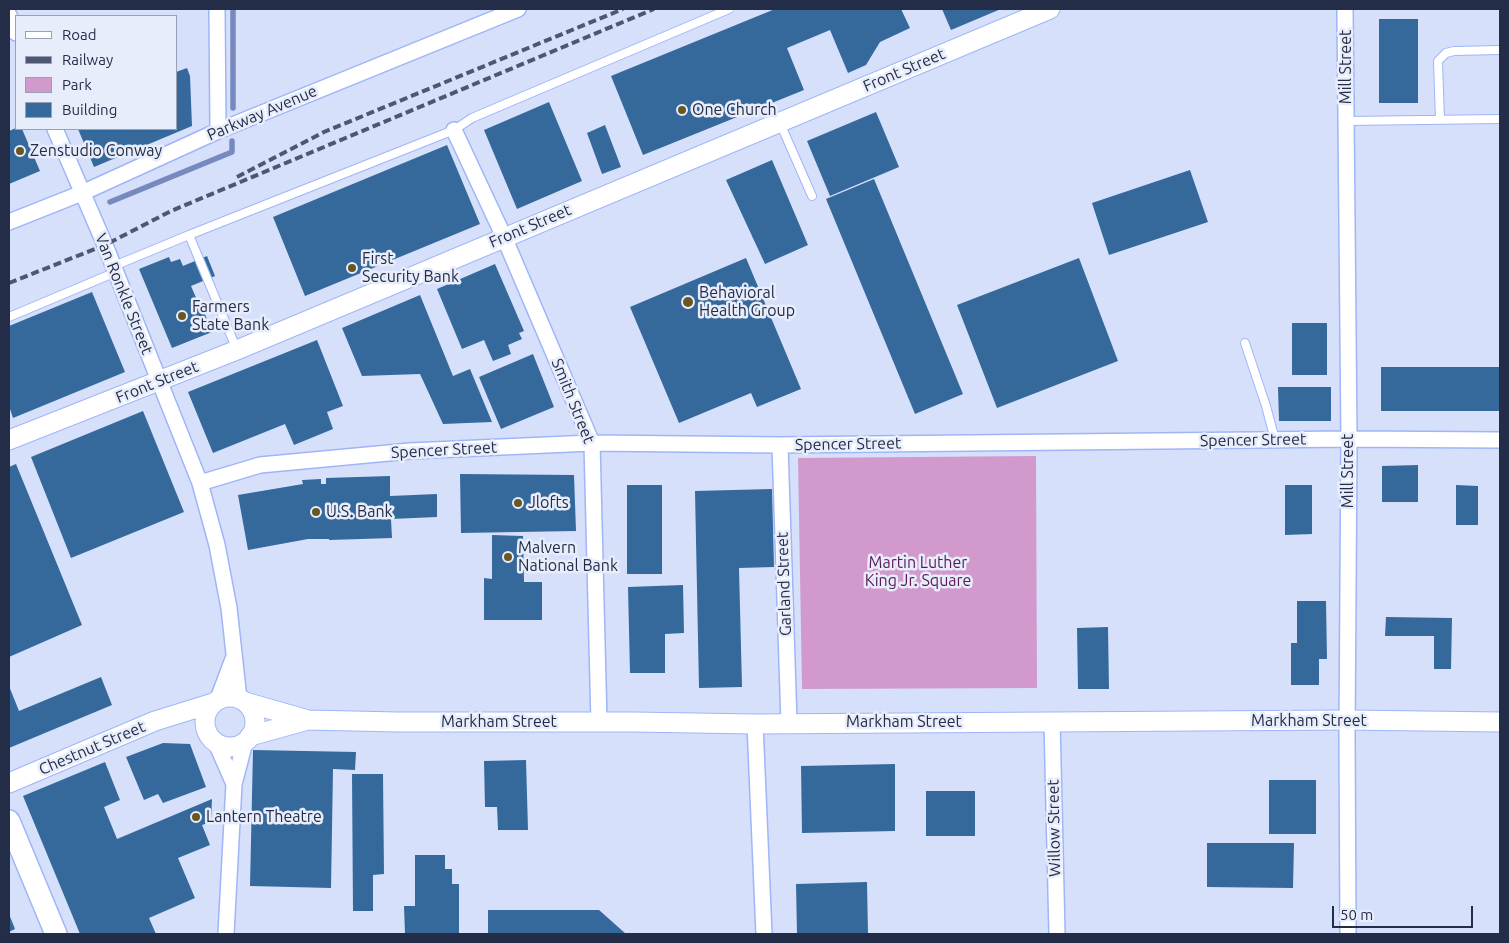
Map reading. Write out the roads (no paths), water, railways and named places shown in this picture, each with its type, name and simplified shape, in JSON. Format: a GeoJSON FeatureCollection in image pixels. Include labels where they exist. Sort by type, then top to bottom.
{"type":"FeatureCollection","features":[{"type":"Feature","properties":{"kind":"main road"},"geometry":{"type":"LineString","coordinates":[[9,821],[52,931]]}},
{"type":"Feature","properties":{"kind":"street"},"geometry":{"type":"LineString","coordinates":[[217,9],[218,131]]}},
{"type":"Feature","properties":{"kind":"street","name":"Parkway Avenue"},"geometry":{"type":"LineString","coordinates":[[9,222],[82,193],[218,131],[518,9]]}},
{"type":"Feature","properties":{"kind":"street","name":"Front Street"},"geometry":{"type":"LineString","coordinates":[[9,440],[160,382],[1050,9]]}},
{"type":"Feature","properties":{"kind":"street","name":"Mill Street"},"geometry":{"type":"LineString","coordinates":[[1345,9],[1349,439],[1348,934]]}},
{"type":"Feature","properties":{"kind":"street"},"geometry":{"type":"LineString","coordinates":[[9,15],[15,30]]}},
{"type":"Feature","properties":{"kind":"street","name":"Van Ronkle Street"},"geometry":{"type":"LineString","coordinates":[[55,130],[115,269],[200,483],[217,545],[229,608],[234,655],[242,700]]}},
{"type":"Feature","properties":{"kind":"street","name":"Smith Street"},"geometry":{"type":"LineString","coordinates":[[454,130],[504,237],[592,444],[599,722]]}},
{"type":"Feature","properties":{"kind":"street","name":"Spencer Street"},"geometry":{"type":"LineString","coordinates":[[200,483],[260,465],[410,450],[592,444],[780,445],[1349,439],[1500,440]]}},
{"type":"Feature","properties":{"kind":"street","name":"Garland Street"},"geometry":{"type":"LineString","coordinates":[[780,445],[789,723]]}},
{"type":"Feature","properties":{"kind":"street","name":"Van Ronkle Street"},"geometry":{"type":"LineString","coordinates":[[216,701],[234,655]]}},
{"type":"Feature","properties":{"kind":"street"},"geometry":{"type":"LineString","coordinates":[[226,934],[234,784],[248,739],[254,729],[254,714],[242,700],[225,697],[216,701],[208,708],[205,723],[234,784]]}},
{"type":"Feature","properties":{"kind":"street","name":"Markham Street"},"geometry":{"type":"LineString","coordinates":[[242,700],[308,720],[754,724],[1347,720],[1500,722]]}},
{"type":"Feature","properties":{"kind":"street","name":"Chestnut Street"},"geometry":{"type":"LineString","coordinates":[[9,783],[155,721],[216,701]]}},
{"type":"Feature","properties":{"kind":"street"},"geometry":{"type":"LineString","coordinates":[[176,715],[213,740],[231,747],[248,739]]}},
{"type":"Feature","properties":{"kind":"street","name":"Markham Street"},"geometry":{"type":"LineString","coordinates":[[248,739],[308,720]]}},
{"type":"Feature","properties":{"kind":"street","name":"Willow Street"},"geometry":{"type":"LineString","coordinates":[[1052,721],[1057,934]]}},
{"type":"Feature","properties":{"kind":"street"},"geometry":{"type":"LineString","coordinates":[[754,724],[764,934]]}},
{"type":"Feature","properties":{"kind":"lane"},"geometry":{"type":"LineString","coordinates":[[9,318],[189,235],[454,130],[472,118],[729,9]]}},
{"type":"Feature","properties":{"kind":"lane"},"geometry":{"type":"LineString","coordinates":[[1440,120],[1438,61],[1446,53],[1454,51],[1500,50]]}},
{"type":"Feature","properties":{"kind":"lane"},"geometry":{"type":"LineString","coordinates":[[1346,121],[1500,119]]}},
{"type":"Feature","properties":{"kind":"lane"},"geometry":{"type":"LineString","coordinates":[[780,122],[812,196]]}},
{"type":"Feature","properties":{"kind":"lane"},"geometry":{"type":"LineString","coordinates":[[189,235],[237,350]]}},
{"type":"Feature","properties":{"kind":"lane"},"geometry":{"type":"LineString","coordinates":[[1245,343],[1266,406],[1274,440]]}},
{"type":"Feature","properties":{"kind":"waterway"},"geometry":{"type":"LineString","coordinates":[[233,9],[233,108]]}},
{"type":"Feature","properties":{"kind":"waterway"},"geometry":{"type":"LineString","coordinates":[[110,202],[232,152],[232,141]]}},
{"type":"Feature","properties":{"kind":"railway"},"geometry":{"type":"LineString","coordinates":[[237,177],[324,132],[623,9]]}},
{"type":"Feature","properties":{"kind":"railway"},"geometry":{"type":"LineString","coordinates":[[9,283],[105,245],[171,211],[654,9]]}},
{"type":"Feature","properties":{"kind":"place","name":"One Church"},"geometry":{"type":"Point","coordinates":[682,110]}},
{"type":"Feature","properties":{"kind":"place","name":"Zenstudio Conway"},"geometry":{"type":"Point","coordinates":[20,151]}},
{"type":"Feature","properties":{"kind":"place","name":"First Security Bank"},"geometry":{"type":"Point","coordinates":[352,268]}},
{"type":"Feature","properties":{"kind":"place","name":"Behavioral Health Group"},"geometry":{"type":"Point","coordinates":[688,302]}},
{"type":"Feature","properties":{"kind":"place","name":"Farmers State Bank"},"geometry":{"type":"Point","coordinates":[182,316]}},
{"type":"Feature","properties":{"kind":"place","name":"Jlofts"},"geometry":{"type":"Point","coordinates":[518,503]}},
{"type":"Feature","properties":{"kind":"place","name":"U.S. Bank"},"geometry":{"type":"Point","coordinates":[316,512]}},
{"type":"Feature","properties":{"kind":"place","name":"Malvern National Bank"},"geometry":{"type":"Point","coordinates":[508,557]}},
{"type":"Feature","properties":{"kind":"place","name":"Lantern Theatre"},"geometry":{"type":"Point","coordinates":[196,817]}},
{"type":"Feature","properties":{"kind":"park label","name":"Martin Luther King Jr. Square"},"geometry":{"type":"Point","coordinates":[918,572]}}]}
